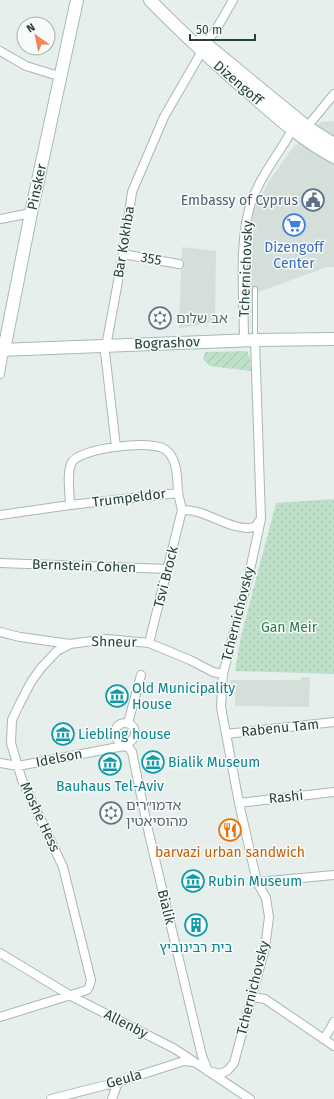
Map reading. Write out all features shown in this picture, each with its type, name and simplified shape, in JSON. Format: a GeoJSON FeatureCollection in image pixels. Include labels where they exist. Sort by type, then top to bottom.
{"type":"FeatureCollection","features":[{"type":"Feature","properties":{"kind":"street","name":"Pinsker"},"geometry":{"type":"LineString","coordinates":[[0,374],[2,350],[62,77],[77,0]]}},
{"type":"Feature","properties":{"kind":"street","name":"Dizengoff"},"geometry":{"type":"LineString","coordinates":[[150,0],[292,130],[334,157]]}},
{"type":"Feature","properties":{"kind":"street","name":"Dizengoff"},"geometry":{"type":"LineString","coordinates":[[159,0],[204,48],[307,127],[334,144]]}},
{"type":"Feature","properties":{"kind":"street","name":"Bar Kokhba"},"geometry":{"type":"LineString","coordinates":[[116,447],[105,352],[123,254],[132,192],[164,117],[204,48],[218,28],[233,0]]}},
{"type":"Feature","properties":{"kind":"street"},"geometry":{"type":"LineString","coordinates":[[0,51],[26,66],[62,77]]}},
{"type":"Feature","properties":{"kind":"street"},"geometry":{"type":"LineString","coordinates":[[307,127],[334,94]]}},
{"type":"Feature","properties":{"kind":"street"},"geometry":{"type":"LineString","coordinates":[[290,113],[292,130]]}},
{"type":"Feature","properties":{"kind":"street","name":"Tchernichovsky"},"geometry":{"type":"LineString","coordinates":[[208,1071],[221,1074],[228,1070],[234,1063],[265,948],[269,917],[266,898],[257,882],[239,803],[222,707],[223,674],[248,579],[261,519],[244,265],[245,230],[251,202],[292,130]]}},
{"type":"Feature","properties":{"kind":"street"},"geometry":{"type":"LineString","coordinates":[[0,219],[31,213]]}},
{"type":"Feature","properties":{"kind":"street","name":"355"},"geometry":{"type":"LineString","coordinates":[[123,254],[179,264]]}},
{"type":"Feature","properties":{"kind":"street","name":"Bograshov"},"geometry":{"type":"LineString","coordinates":[[2,350],[250,340],[334,339]]}},
{"type":"Feature","properties":{"kind":"street"},"geometry":{"type":"LineString","coordinates":[[70,505],[70,470],[72,463],[76,458],[82,455],[116,447],[138,444],[152,445],[165,449],[174,461],[178,492]]}},
{"type":"Feature","properties":{"kind":"street","name":"Trumpeldor"},"geometry":{"type":"LineString","coordinates":[[0,515],[178,492],[182,510],[197,512],[242,528],[255,527],[261,519]]}},
{"type":"Feature","properties":{"kind":"street","name":"Tsvi Brock"},"geometry":{"type":"LineString","coordinates":[[149,643],[182,510]]}},
{"type":"Feature","properties":{"kind":"street","name":"Bernstein Cohen"},"geometry":{"type":"LineString","coordinates":[[0,563],[168,569]]}},
{"type":"Feature","properties":{"kind":"street","name":"Shneur"},"geometry":{"type":"LineString","coordinates":[[0,632],[20,637],[70,644],[107,639],[149,643],[214,672],[223,674]]}},
{"type":"Feature","properties":{"kind":"street","name":"Moshe Hess"},"geometry":{"type":"LineString","coordinates":[[0,1016],[71,996],[86,990],[89,987],[91,980],[63,867],[22,780],[11,743],[12,720],[28,687],[41,668],[57,651],[70,644]]}},
{"type":"Feature","properties":{"kind":"street"},"geometry":{"type":"LineString","coordinates":[[122,745],[130,741],[135,734],[133,726],[128,723],[141,675]]}},
{"type":"Feature","properties":{"kind":"street","name":"Rabenu Tam"},"geometry":{"type":"LineString","coordinates":[[226,734],[334,722]]}},
{"type":"Feature","properties":{"kind":"street","name":"Bialik"},"geometry":{"type":"LineString","coordinates":[[128,723],[123,723],[118,726],[115,732],[122,745],[129,748],[133,756],[149,834],[202,1056],[208,1071]]}},
{"type":"Feature","properties":{"kind":"street","name":"Idelson"},"geometry":{"type":"LineString","coordinates":[[0,763],[18,766],[122,745]]}},
{"type":"Feature","properties":{"kind":"street","name":"Rashi"},"geometry":{"type":"LineString","coordinates":[[239,803],[334,792]]}},
{"type":"Feature","properties":{"kind":"street"},"geometry":{"type":"LineString","coordinates":[[257,882],[334,875]]}},
{"type":"Feature","properties":{"kind":"street","name":"Allenby"},"geometry":{"type":"LineString","coordinates":[[0,953],[71,996],[175,1049],[250,1099]]}},
{"type":"Feature","properties":{"kind":"street"},"geometry":{"type":"LineString","coordinates":[[252,997],[265,999],[334,1046]]}},
{"type":"Feature","properties":{"kind":"street"},"geometry":{"type":"LineString","coordinates":[[324,1039],[334,1022]]}},
{"type":"Feature","properties":{"kind":"street","name":"Geula"},"geometry":{"type":"LineString","coordinates":[[51,1099],[118,1082],[184,1061],[197,1064]]}},
{"type":"Feature","properties":{"kind":"street"},"geometry":{"type":"LineString","coordinates":[[112,1099],[118,1082]]}},
{"type":"Feature","properties":{"kind":"lane"},"geometry":{"type":"LineString","coordinates":[[250,340],[256,300],[255,289]]}},
{"type":"Feature","properties":{"kind":"shaded area","name":"Dizengoff Center"},"geometry":{"type":"Polygon","coordinates":[[[334,121],[334,267],[327,267],[248,296],[248,238],[254,210],[269,181],[291,150],[320,122],[334,121]]]}},
{"type":"Feature","properties":{"kind":"shaded area"},"geometry":{"type":"Polygon","coordinates":[[[182,247],[216,251],[215,322],[179,328],[182,247]]]}},
{"type":"Feature","properties":{"kind":"shaded area"},"geometry":{"type":"Polygon","coordinates":[[[301,677],[310,677],[309,707],[235,706],[235,688],[230,688],[230,680],[301,680],[301,677]]]}},
{"type":"Feature","properties":{"kind":"green space"},"geometry":{"type":"Polygon","coordinates":[[[247,351],[250,359],[251,371],[210,366],[203,359],[205,352],[247,351]]]}},
{"type":"Feature","properties":{"kind":"green space","name":"Gan Meir"},"geometry":{"type":"Polygon","coordinates":[[[334,499],[334,674],[235,671],[241,636],[276,503],[334,499]]]}},
{"type":"Feature","properties":{"kind":"place","name":"Embassy of Cyprus"},"geometry":{"type":"Point","coordinates":[313,200]}},
{"type":"Feature","properties":{"kind":"place","name":"Dizengoff Center"},"geometry":{"type":"Point","coordinates":[294,225]}},
{"type":"Feature","properties":{"kind":"place","name":"אב שלום"},"geometry":{"type":"Point","coordinates":[160,318]}},
{"type":"Feature","properties":{"kind":"place","name":"Old Municipality House"},"geometry":{"type":"Point","coordinates":[117,696]}},
{"type":"Feature","properties":{"kind":"place","name":"Liebling house"},"geometry":{"type":"Point","coordinates":[63,734]}},
{"type":"Feature","properties":{"kind":"place","name":"Bialik Museum"},"geometry":{"type":"Point","coordinates":[153,762]}},
{"type":"Feature","properties":{"kind":"place","name":"Bauhaus Tel-Aviv"},"geometry":{"type":"Point","coordinates":[110,764]}},
{"type":"Feature","properties":{"kind":"place","name":"אדמו״רים מהוסיאטין"},"geometry":{"type":"Point","coordinates":[111,813]}},
{"type":"Feature","properties":{"kind":"place","name":"barvazi urban sandwich"},"geometry":{"type":"Point","coordinates":[230,830]}},
{"type":"Feature","properties":{"kind":"place","name":"Rubin Museum"},"geometry":{"type":"Point","coordinates":[193,881]}},
{"type":"Feature","properties":{"kind":"place","name":"בית רבינוביץ"},"geometry":{"type":"Point","coordinates":[196,925]}}]}
